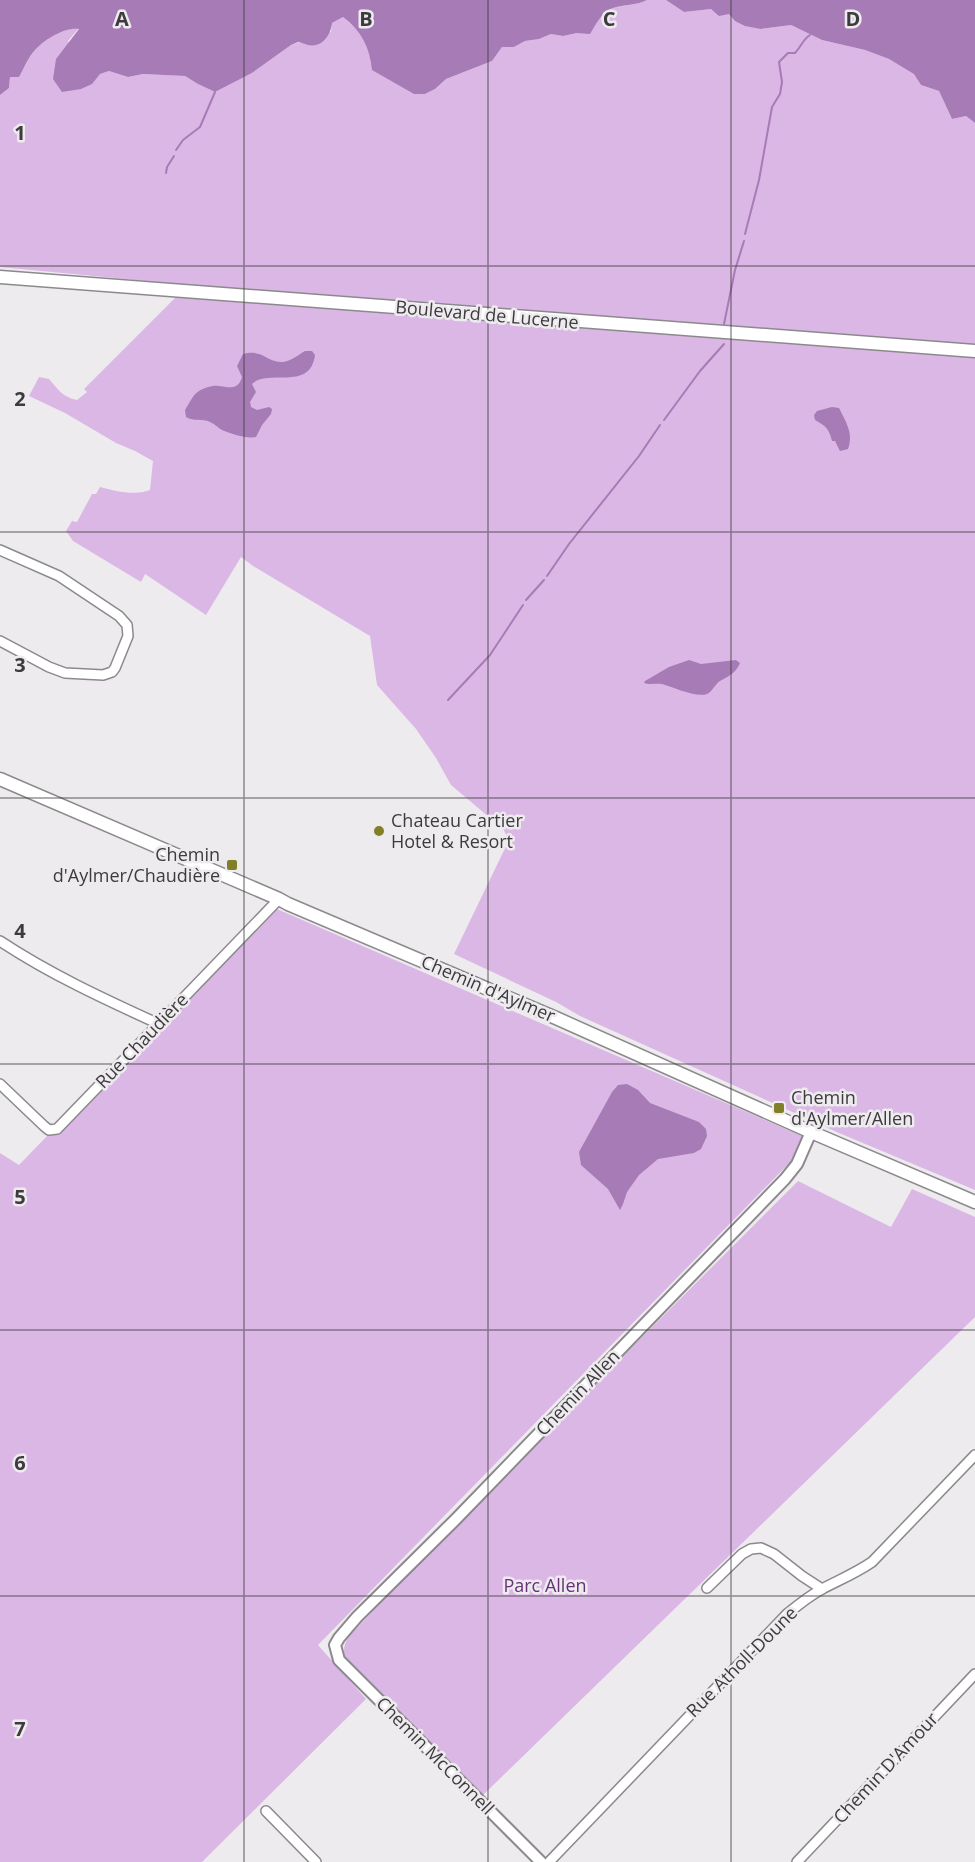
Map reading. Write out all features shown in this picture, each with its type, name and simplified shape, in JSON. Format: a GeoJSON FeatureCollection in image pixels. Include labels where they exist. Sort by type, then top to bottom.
{"type":"FeatureCollection","features":[{"type":"Feature","properties":{"kind":"main road","name":"Boulevard de Lucerne"},"geometry":{"type":"LineString","coordinates":[[0,277],[975,351]]}},
{"type":"Feature","properties":{"kind":"main road","name":"Chemin d'Aylmer"},"geometry":{"type":"LineString","coordinates":[[0,780],[556,1018],[811,1132],[975,1202]]}},
{"type":"Feature","properties":{"kind":"street"},"geometry":{"type":"LineString","coordinates":[[0,550],[59,576],[124,621],[129,630],[115,668],[103,675],[61,672],[0,641]]}},
{"type":"Feature","properties":{"kind":"street","name":"Rue Chaudière"},"geometry":{"type":"LineString","coordinates":[[0,1084],[49,1130],[57,1129],[279,899]]}},
{"type":"Feature","properties":{"kind":"street"},"geometry":{"type":"LineString","coordinates":[[0,941],[45,969],[87,991],[159,1024]]}},
{"type":"Feature","properties":{"kind":"street","name":"Chemin Allen"},"geometry":{"type":"LineString","coordinates":[[335,1646],[357,1617],[456,1519],[784,1179],[797,1164],[811,1132]]}},
{"type":"Feature","properties":{"kind":"street","name":"Rue Atholl-Doune"},"geometry":{"type":"LineString","coordinates":[[549,1862],[787,1614],[804,1600],[855,1574],[872,1562],[975,1455]]}},
{"type":"Feature","properties":{"kind":"street"},"geometry":{"type":"LineString","coordinates":[[707,1588],[742,1554],[751,1548],[761,1548],[774,1554],[822,1589]]}},
{"type":"Feature","properties":{"kind":"street","name":"Chemin McConnell"},"geometry":{"type":"LineString","coordinates":[[335,1646],[339,1660],[541,1862]]}},
{"type":"Feature","properties":{"kind":"street","name":"Chemin D'Amour"},"geometry":{"type":"LineString","coordinates":[[797,1862],[975,1674]]}},
{"type":"Feature","properties":{"kind":"street"},"geometry":{"type":"LineString","coordinates":[[266,1811],[316,1862]]}},
{"type":"Feature","properties":{"kind":"green space"},"geometry":{"type":"Polygon","coordinates":[[[647,0],[666,0],[684,12],[711,9],[729,14],[761,29],[791,25],[822,40],[865,50],[889,59],[915,74],[921,85],[939,91],[952,119],[966,116],[975,123],[975,1190],[839,1133],[580,1016],[556,1002],[454,954],[509,840],[503,829],[451,785],[416,729],[377,685],[370,636],[241,557],[206,615],[145,574],[141,582],[73,541],[66,531],[72,521],[77,522],[92,494],[96,494],[100,487],[132,493],[150,490],[153,461],[29,396],[39,377],[49,379],[64,395],[77,400],[87,392],[84,389],[188,285],[0,267],[0,95],[9,88],[10,77],[19,76],[37,48],[57,34],[79,28],[68,41],[92,83],[100,74],[109,71],[128,77],[143,74],[185,76],[215,92],[252,73],[291,45],[331,32],[332,23],[343,17],[364,40],[373,70],[414,93],[425,94],[446,79],[492,61],[502,47],[514,47],[525,41],[551,34],[563,36],[590,33],[609,10],[647,0]]]}},
{"type":"Feature","properties":{"kind":"green space"},"geometry":{"type":"Polygon","coordinates":[[[270,906],[802,1136],[802,1150],[318,1645],[366,1699],[202,1862],[0,1862],[0,1153],[19,1165],[270,906]]]}},
{"type":"Feature","properties":{"kind":"green space","name":"Parc Allen"},"geometry":{"type":"Polygon","coordinates":[[[798,1181],[891,1227],[912,1189],[975,1217],[975,1317],[483,1795],[348,1663],[344,1646],[349,1636],[529,1450],[798,1181]]]}},
{"type":"Feature","properties":{"kind":"shaded area"},"geometry":{"type":"Polygon","coordinates":[[[0,0],[647,0],[609,10],[590,34],[577,33],[563,36],[551,34],[525,41],[514,47],[502,47],[492,61],[446,79],[425,94],[414,94],[372,70],[364,40],[343,17],[332,23],[328,36],[318,45],[298,42],[291,45],[252,73],[215,92],[185,76],[143,74],[128,77],[109,71],[100,74],[92,84],[81,89],[62,92],[53,79],[56,59],[79,29],[68,30],[37,48],[19,77],[10,77],[9,88],[0,95],[0,0]]]}},
{"type":"Feature","properties":{"kind":"shaded area"},"geometry":{"type":"Polygon","coordinates":[[[666,0],[975,0],[975,123],[966,116],[952,119],[939,91],[921,85],[914,74],[889,59],[865,50],[822,40],[791,25],[761,29],[745,26],[735,21],[729,14],[719,16],[711,9],[684,12],[666,0]]]}},
{"type":"Feature","properties":{"kind":"shaded area"},"geometry":{"type":"Polygon","coordinates":[[[305,351],[312,351],[315,355],[312,366],[305,373],[297,376],[268,378],[252,384],[256,392],[250,402],[251,407],[257,410],[269,407],[272,409],[256,437],[234,434],[207,421],[186,417],[185,410],[197,392],[211,386],[233,387],[238,384],[242,377],[237,366],[243,354],[255,353],[272,360],[285,362],[305,351]]]}},
{"type":"Feature","properties":{"kind":"shaded area"},"geometry":{"type":"Polygon","coordinates":[[[832,407],[839,408],[847,423],[850,433],[848,449],[840,451],[826,428],[815,420],[814,415],[817,411],[832,407]]]}},
{"type":"Feature","properties":{"kind":"shaded area"},"geometry":{"type":"Polygon","coordinates":[[[689,660],[701,664],[736,660],[740,663],[734,672],[718,682],[707,694],[697,695],[662,684],[644,683],[669,667],[689,660]]]}},
{"type":"Feature","properties":{"kind":"shaded area"},"geometry":{"type":"Polygon","coordinates":[[[627,1084],[638,1090],[650,1103],[699,1122],[706,1129],[707,1136],[701,1149],[694,1153],[658,1159],[639,1175],[627,1192],[620,1210],[608,1189],[581,1165],[579,1152],[612,1092],[618,1085],[627,1084]]]}},
{"type":"Feature","properties":{"kind":"waterway"},"geometry":{"type":"LineString","coordinates":[[745,234],[759,180],[772,107],[780,94],[782,82],[779,62],[788,53],[795,53],[810,35]]}},
{"type":"Feature","properties":{"kind":"waterway"},"geometry":{"type":"LineString","coordinates":[[176,150],[183,140],[200,127],[215,92]]}},
{"type":"Feature","properties":{"kind":"waterway"},"geometry":{"type":"LineString","coordinates":[[166,173],[174,156]]}},
{"type":"Feature","properties":{"kind":"waterway"},"geometry":{"type":"LineString","coordinates":[[724,324],[735,270],[744,241]]}},
{"type":"Feature","properties":{"kind":"waterway"},"geometry":{"type":"LineString","coordinates":[[664,420],[700,371],[724,344]]}},
{"type":"Feature","properties":{"kind":"waterway"},"geometry":{"type":"LineString","coordinates":[[547,576],[660,425]]}},
{"type":"Feature","properties":{"kind":"waterway"},"geometry":{"type":"LineString","coordinates":[[526,600],[544,580]]}},
{"type":"Feature","properties":{"kind":"waterway"},"geometry":{"type":"LineString","coordinates":[[448,700],[490,655],[523,605]]}},
{"type":"Feature","properties":{"kind":"place","name":"Chateau Cartier Hotel & Resort"},"geometry":{"type":"Point","coordinates":[379,831]}},
{"type":"Feature","properties":{"kind":"place","name":"Chemin d'Aylmer/Chaudière"},"geometry":{"type":"Point","coordinates":[232,865]}},
{"type":"Feature","properties":{"kind":"place","name":"Chemin d'Aylmer/Allen"},"geometry":{"type":"Point","coordinates":[779,1108]}}]}
